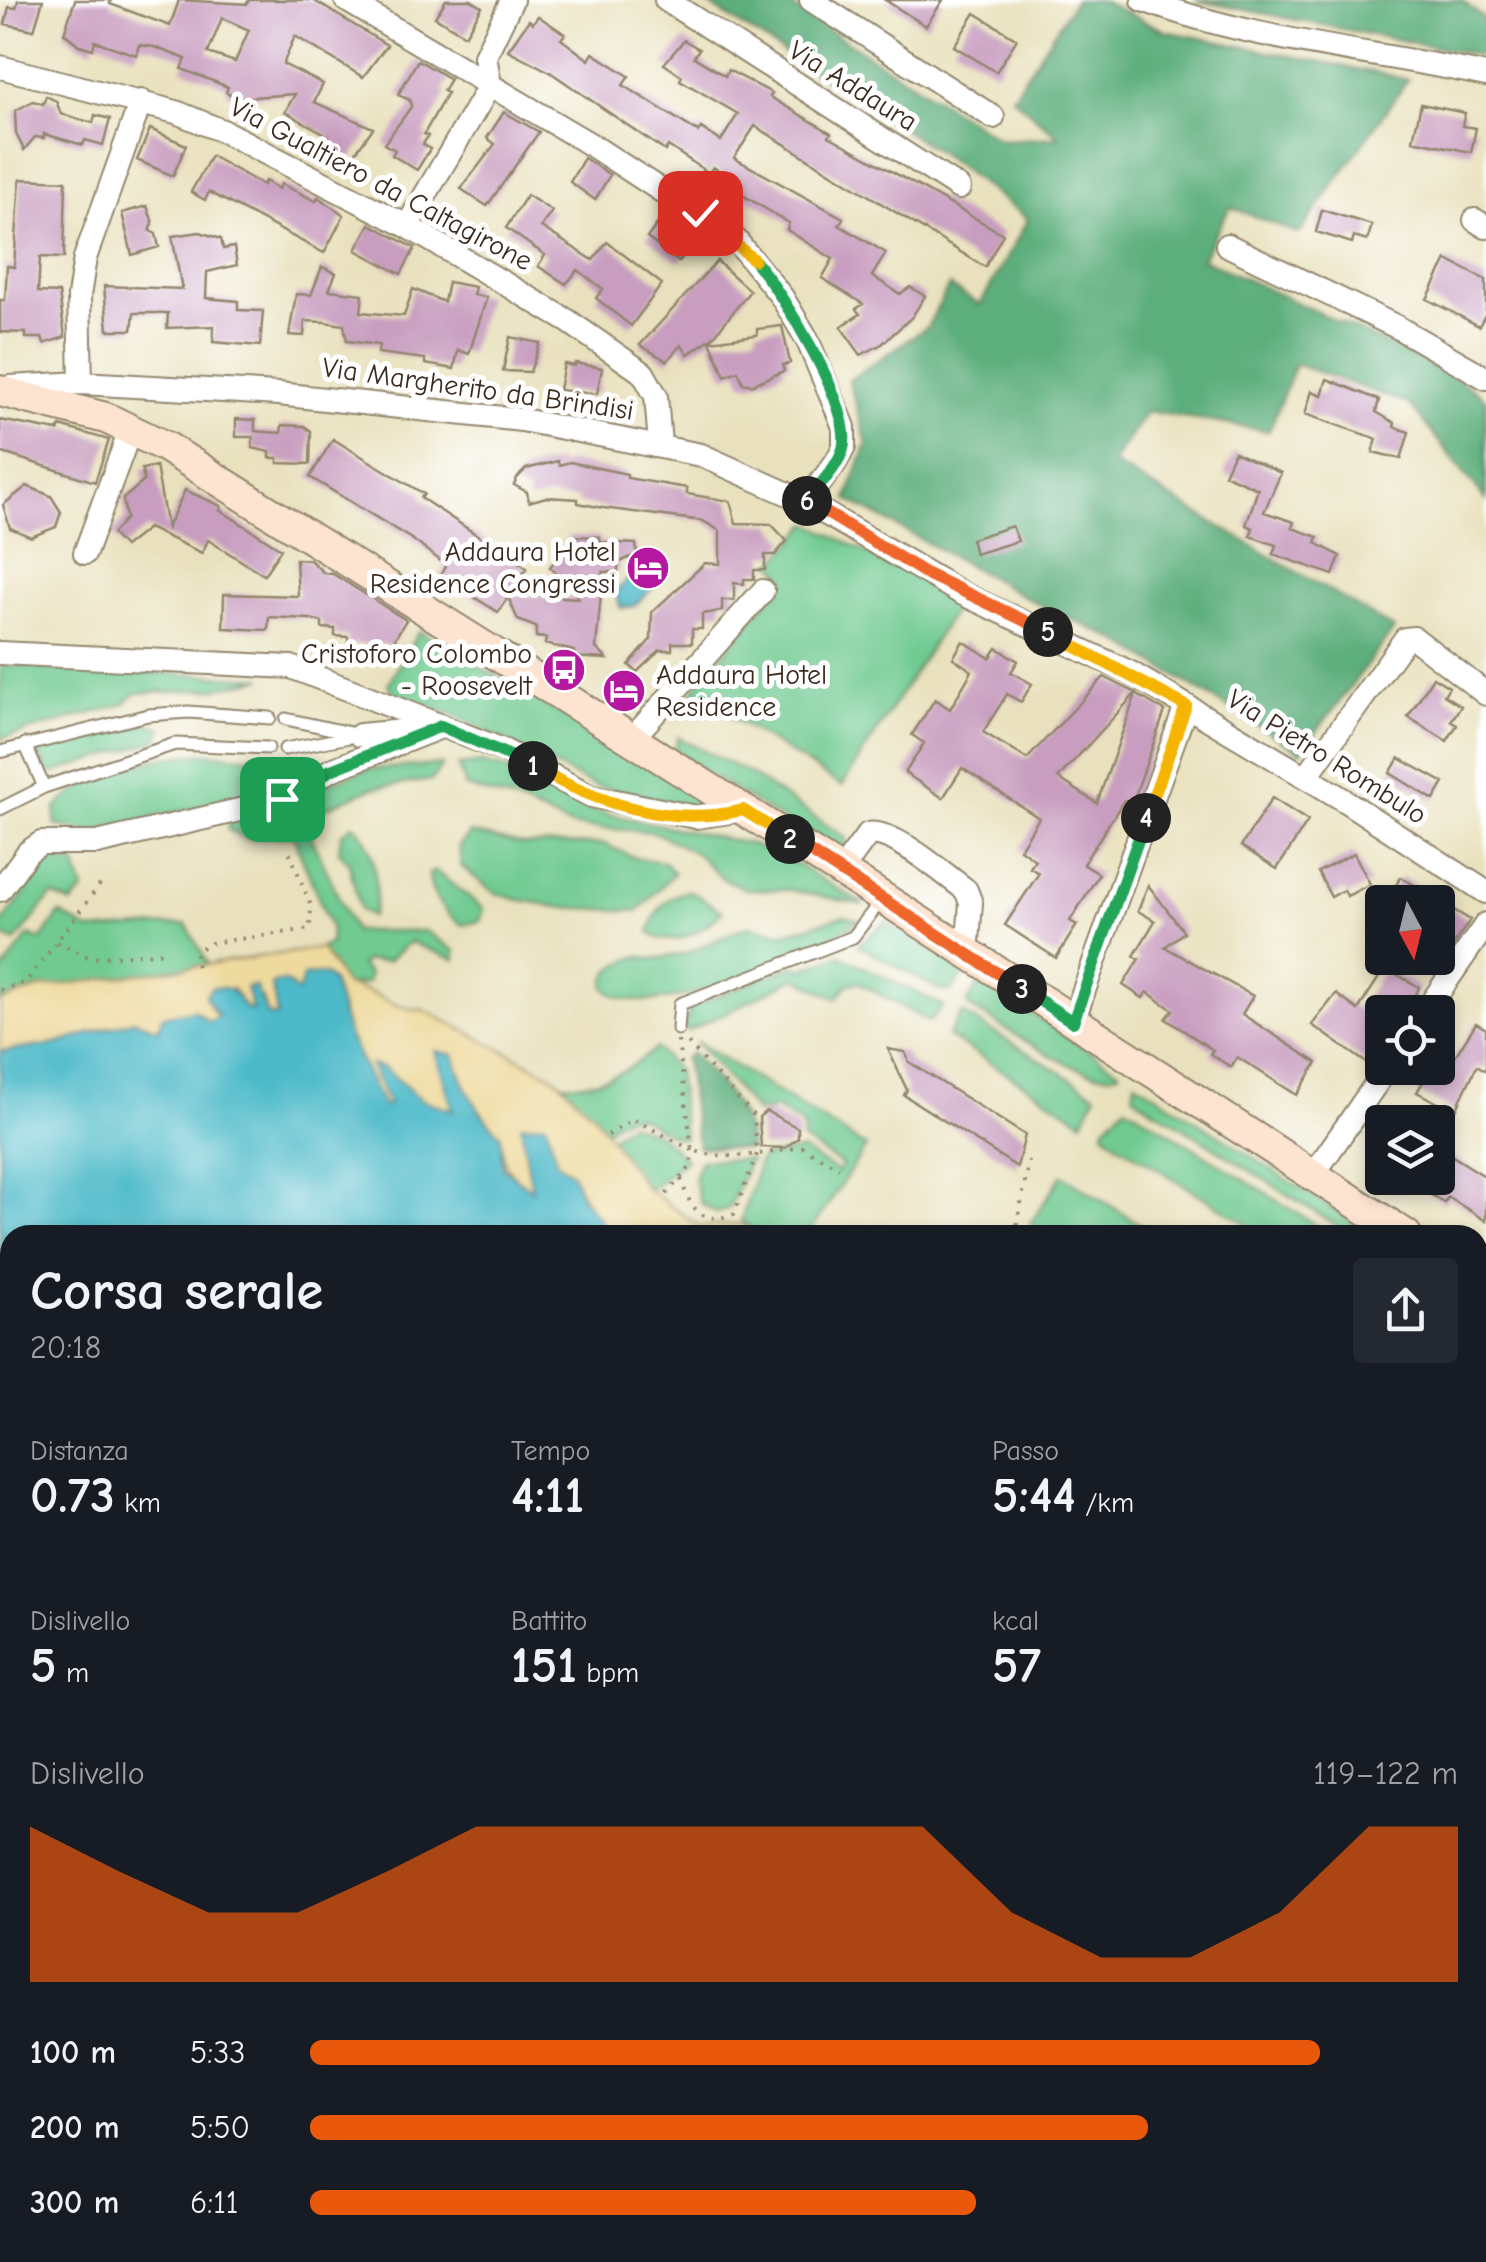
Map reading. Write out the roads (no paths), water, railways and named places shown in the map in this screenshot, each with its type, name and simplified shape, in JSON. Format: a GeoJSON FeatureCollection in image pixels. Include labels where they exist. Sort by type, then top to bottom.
{"type":"FeatureCollection","features":[{"type":"Feature","properties":{"kind":"main road"},"geometry":{"type":"LineString","coordinates":[[0,389],[77,408],[131,428],[632,738],[1390,1225]]}},
{"type":"Feature","properties":{"kind":"street"},"geometry":{"type":"LineString","coordinates":[[346,0],[700,213],[736,240],[761,268],[807,339],[844,427],[844,447],[806,502]]}},
{"type":"Feature","properties":{"kind":"street"},"geometry":{"type":"LineString","coordinates":[[408,226],[490,84],[486,56],[512,0]]}},
{"type":"Feature","properties":{"kind":"street","name":"Via Addaura"},"geometry":{"type":"LineString","coordinates":[[666,0],[959,188]]}},
{"type":"Feature","properties":{"kind":"street"},"geometry":{"type":"LineString","coordinates":[[810,0],[993,117]]}},
{"type":"Feature","properties":{"kind":"street"},"geometry":{"type":"LineString","coordinates":[[1143,0],[1178,13],[1310,43],[1486,76]]}},
{"type":"Feature","properties":{"kind":"street","name":"Via Gualtiero da Caltagirone"},"geometry":{"type":"LineString","coordinates":[[0,67],[140,101],[226,132],[408,226],[568,322],[643,373],[656,396],[660,444]]}},
{"type":"Feature","properties":{"kind":"street"},"geometry":{"type":"LineString","coordinates":[[80,383],[79,296],[85,258],[140,101]]}},
{"type":"Feature","properties":{"kind":"street"},"geometry":{"type":"LineString","coordinates":[[1227,244],[1397,327],[1486,378]]}},
{"type":"Feature","properties":{"kind":"street","name":"Via Margherito da Brindisi"},"geometry":{"type":"LineString","coordinates":[[0,389],[80,383],[394,405],[522,420],[660,444],[750,474],[806,502],[925,573],[1085,648],[1186,706]]}},
{"type":"Feature","properties":{"kind":"street"},"geometry":{"type":"LineString","coordinates":[[86,554],[131,428]]}},
{"type":"Feature","properties":{"kind":"street"},"geometry":{"type":"LineString","coordinates":[[632,738],[763,591]]}},
{"type":"Feature","properties":{"kind":"street"},"geometry":{"type":"LineString","coordinates":[[1306,777],[1405,639],[1414,638],[1486,694]]}},
{"type":"Feature","properties":{"kind":"street"},"geometry":{"type":"LineString","coordinates":[[0,654],[292,667],[503,750],[570,787],[610,802],[696,818],[743,810]]}},
{"type":"Feature","properties":{"kind":"street"},"geometry":{"type":"LineString","coordinates":[[1073,1022],[1186,706]]}},
{"type":"Feature","properties":{"kind":"street","name":"Via Pietro Rombulo"},"geometry":{"type":"LineString","coordinates":[[1186,706],[1486,892]]}},
{"type":"Feature","properties":{"kind":"street"},"geometry":{"type":"LineString","coordinates":[[360,735],[441,726]]}},
{"type":"Feature","properties":{"kind":"street"},"geometry":{"type":"LineString","coordinates":[[0,890],[28,852],[42,843],[97,843],[274,802],[331,770],[441,726]]}},
{"type":"Feature","properties":{"kind":"street"},"geometry":{"type":"LineString","coordinates":[[841,871],[868,834],[878,832],[895,840],[966,890],[972,903],[967,953]]}},
{"type":"Feature","properties":{"kind":"street"},"geometry":{"type":"LineString","coordinates":[[1437,995],[1486,924]]}},
{"type":"Feature","properties":{"kind":"street"},"geometry":{"type":"LineString","coordinates":[[1313,1176],[1376,1085]]}},
{"type":"Feature","properties":{"kind":"lane"},"geometry":{"type":"LineString","coordinates":[[0,752],[124,719],[188,712],[270,718]]}},
{"type":"Feature","properties":{"kind":"lane"},"geometry":{"type":"LineString","coordinates":[[286,719],[360,735]]}},
{"type":"Feature","properties":{"kind":"lane"},"geometry":{"type":"LineString","coordinates":[[285,749],[360,735]]}},
{"type":"Feature","properties":{"kind":"lane"},"geometry":{"type":"LineString","coordinates":[[0,808],[44,787],[142,752],[202,743],[268,748]]}},
{"type":"Feature","properties":{"kind":"lane"},"geometry":{"type":"LineString","coordinates":[[24,744],[44,787]]}},
{"type":"Feature","properties":{"kind":"lane"},"geometry":{"type":"LineString","coordinates":[[678,1028],[680,1004],[854,936],[883,898]]}},
{"type":"Feature","properties":{"kind":"water"},"geometry":{"type":"Polygon","coordinates":[[[643,565],[652,565],[665,576],[634,606],[621,608],[615,592],[643,565]]]}},
{"type":"Feature","properties":{"kind":"water"},"geometry":{"type":"Polygon","coordinates":[[[323,974],[332,981],[348,1035],[383,1106],[388,1104],[371,1065],[384,1068],[422,1100],[453,1110],[435,1051],[454,1055],[471,1097],[500,1134],[503,1168],[532,1190],[521,1125],[546,1123],[557,1163],[572,1173],[582,1198],[604,1225],[0,1225],[0,1052],[56,1044],[134,1020],[159,1029],[162,1016],[194,1010],[209,1022],[218,1016],[205,996],[211,988],[218,987],[228,989],[245,1008],[253,1010],[246,988],[255,986],[268,1016],[277,1016],[272,984],[283,981],[299,992],[303,976],[323,974]]]}},
{"type":"Feature","properties":{"kind":"place","name":"Addaura Hotel Residence Congressi"},"geometry":{"type":"Point","coordinates":[648,568]}},
{"type":"Feature","properties":{"kind":"place","name":"Cristoforo Colombo - Roosevelt"},"geometry":{"type":"Point","coordinates":[564,670]}},
{"type":"Feature","properties":{"kind":"place","name":"Addaura Hotel Residence"},"geometry":{"type":"Point","coordinates":[624,691]}}]}
